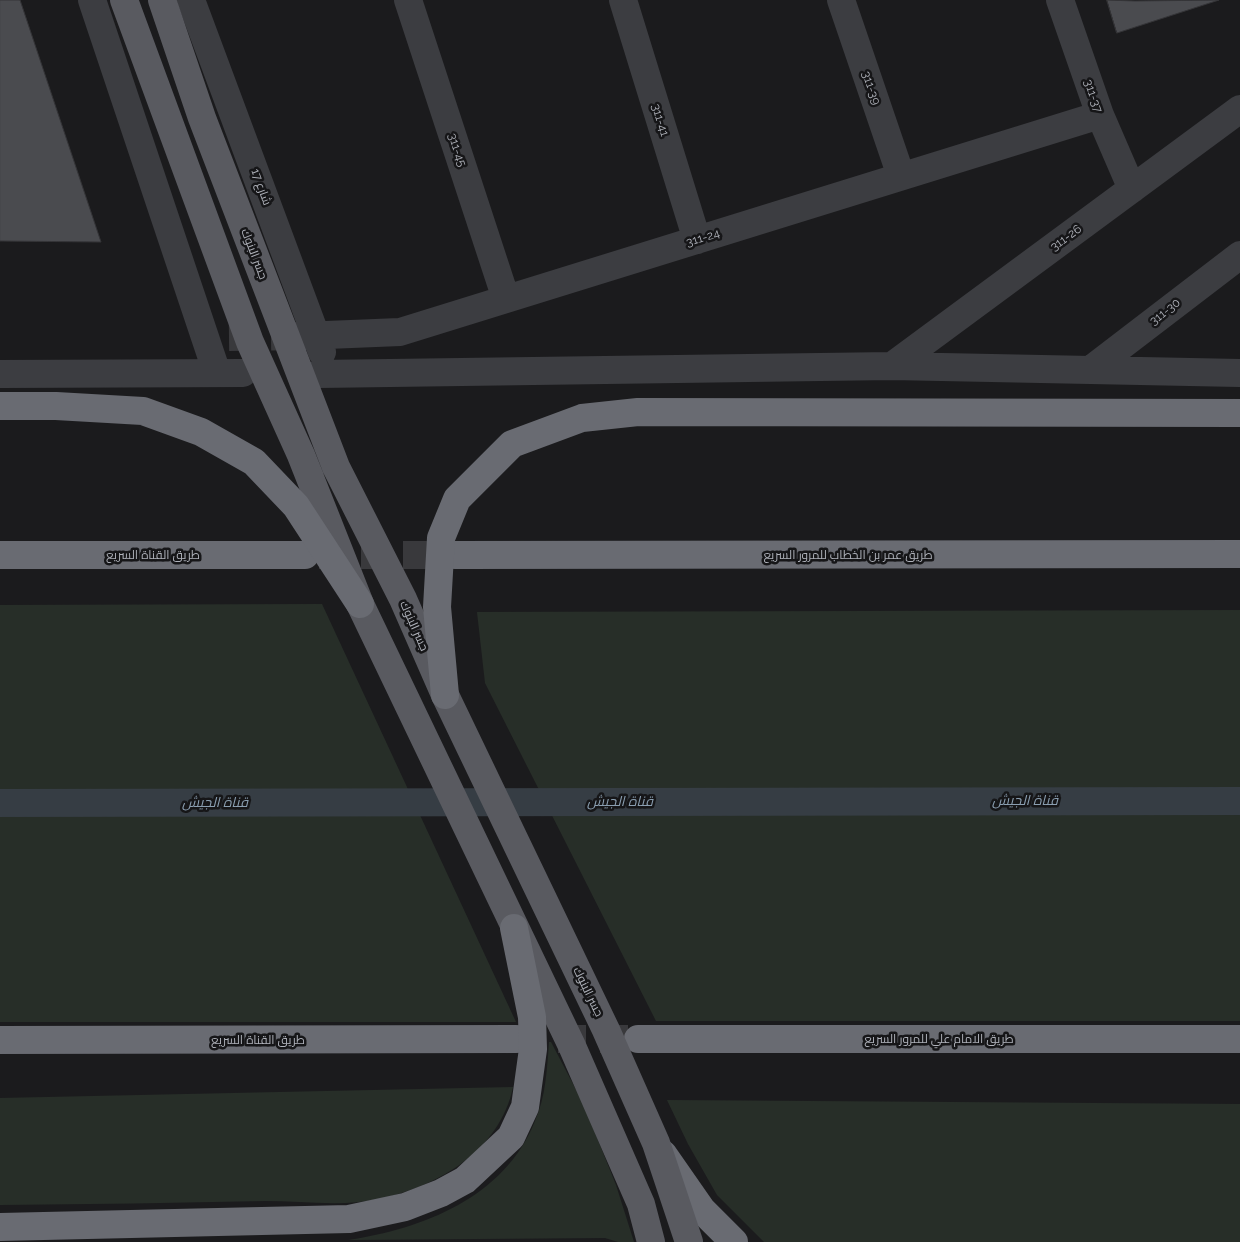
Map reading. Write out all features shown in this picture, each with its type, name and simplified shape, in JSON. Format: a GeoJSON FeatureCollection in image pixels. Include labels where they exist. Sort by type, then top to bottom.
{"type":"FeatureCollection","features":[{"type":"Feature","properties":{"kind":"highway"},"geometry":{"type":"LineString","coordinates":[[0,406],[56,406],[143,411],[201,432],[254,462],[296,506],[360,604]]}},
{"type":"Feature","properties":{"kind":"highway"},"geometry":{"type":"LineString","coordinates":[[445,695],[437,607],[441,538],[457,499],[512,444],[536,434],[582,418],[638,412],[1240,413]]}},
{"type":"Feature","properties":{"kind":"highway"},"geometry":{"type":"LineString","coordinates":[[989,555],[1169,543],[1240,541]]}},
{"type":"Feature","properties":{"kind":"highway","name":"طريق عمر بن الخطاب للمرور السريع"},"geometry":{"type":"LineString","coordinates":[[455,555],[1240,554]]}},
{"type":"Feature","properties":{"kind":"highway","name":"طريق القناة السريع"},"geometry":{"type":"LineString","coordinates":[[0,555],[305,555]]}},
{"type":"Feature","properties":{"kind":"highway"},"geometry":{"type":"LineString","coordinates":[[0,1227],[349,1219],[405,1207],[465,1180],[511,1137],[525,1107],[533,1049],[532,1025],[514,928]]}},
{"type":"Feature","properties":{"kind":"highway","name":"طريق القناة السريع"},"geometry":{"type":"LineString","coordinates":[[0,1040],[516,1039]]}},
{"type":"Feature","properties":{"kind":"highway","name":"طريق الامام علي للمرور السريع"},"geometry":{"type":"LineString","coordinates":[[638,1039],[1240,1039]]}},
{"type":"Feature","properties":{"kind":"highway"},"geometry":{"type":"LineString","coordinates":[[656,1143],[702,1210],[734,1242]]}},
{"type":"Feature","properties":{"kind":"main road"},"geometry":{"type":"LineString","coordinates":[[124,0],[250,342],[301,455],[360,604],[572,1046],[641,1204],[651,1242]]}},
{"type":"Feature","properties":{"kind":"main road","name":"جسر البنوك"},"geometry":{"type":"LineString","coordinates":[[162,0],[202,118],[336,467],[403,599],[445,695],[606,1030],[656,1143],[689,1242]]}},
{"type":"Feature","properties":{"kind":"street"},"geometry":{"type":"LineString","coordinates":[[2,369],[230,373],[92,0]]}},
{"type":"Feature","properties":{"kind":"street","name":"شارع 17"},"geometry":{"type":"LineString","coordinates":[[191,0],[324,374],[892,366]]}},
{"type":"Feature","properties":{"kind":"street","name":"311-45"},"geometry":{"type":"LineString","coordinates":[[408,0],[506,299]]}},
{"type":"Feature","properties":{"kind":"street","name":"311-41"},"geometry":{"type":"LineString","coordinates":[[623,0],[697,240]]}},
{"type":"Feature","properties":{"kind":"street","name":"311-39"},"geometry":{"type":"LineString","coordinates":[[841,0],[901,176]]}},
{"type":"Feature","properties":{"kind":"street","name":"311-37"},"geometry":{"type":"LineString","coordinates":[[1060,0],[1100,115],[1132,190]]}},
{"type":"Feature","properties":{"kind":"street","name":"311-26"},"geometry":{"type":"LineString","coordinates":[[892,366],[1240,109]]}},
{"type":"Feature","properties":{"kind":"street","name":"311-24"},"geometry":{"type":"LineString","coordinates":[[309,336],[400,332],[1100,115]]}},
{"type":"Feature","properties":{"kind":"street","name":"311-30"},"geometry":{"type":"LineString","coordinates":[[1090,370],[1240,254]]}},
{"type":"Feature","properties":{"kind":"street"},"geometry":{"type":"LineString","coordinates":[[892,366],[1240,373]]}},
{"type":"Feature","properties":{"kind":"shaded area"},"geometry":{"type":"Polygon","coordinates":[[[322,604],[516,1022],[0,1022],[0,605],[322,604]]]}},
{"type":"Feature","properties":{"kind":"shaded area"},"geometry":{"type":"Polygon","coordinates":[[[1240,610],[1240,1021],[656,1021],[485,683],[477,612],[1240,610]]]}},
{"type":"Feature","properties":{"kind":"shaded area"},"geometry":{"type":"Polygon","coordinates":[[[549,1042],[551,1042],[583,1103],[616,1185],[634,1242],[618,1242],[605,1238],[348,1240],[376,1235],[432,1218],[458,1205],[482,1189],[504,1170],[521,1147],[539,1112],[545,1082],[549,1042]]]}},
{"type":"Feature","properties":{"kind":"shaded area"},"geometry":{"type":"Polygon","coordinates":[[[513,1087],[506,1109],[495,1129],[481,1147],[464,1162],[423,1185],[379,1199],[351,1203],[265,1201],[0,1205],[0,1098],[513,1087]]]}},
{"type":"Feature","properties":{"kind":"shaded area"},"geometry":{"type":"Polygon","coordinates":[[[667,1100],[1240,1104],[1240,1242],[764,1242],[717,1195],[688,1144],[667,1100]]]}},
{"type":"Feature","properties":{"kind":"building"},"geometry":{"type":"Polygon","coordinates":[[[0,0],[20,0],[101,242],[0,241],[0,0]]]}},
{"type":"Feature","properties":{"kind":"building"},"geometry":{"type":"Polygon","coordinates":[[[1107,0],[1135,1],[1219,0],[1117,33],[1107,0]]]}},
{"type":"Feature","properties":{"kind":"waterway","name":"قناة الجيش"},"geometry":{"type":"LineString","coordinates":[[0,803],[1240,801]]}},
{"type":"Feature","properties":{"kind":"tunnel"},"geometry":{"type":"LineString","coordinates":[[229,337],[302,336]]}},
{"type":"Feature","properties":{"kind":"tunnel"},"geometry":{"type":"LineString","coordinates":[[319,555],[455,555]]}},
{"type":"Feature","properties":{"kind":"tunnel"},"geometry":{"type":"LineString","coordinates":[[516,1039],[632,1039]]}}]}
